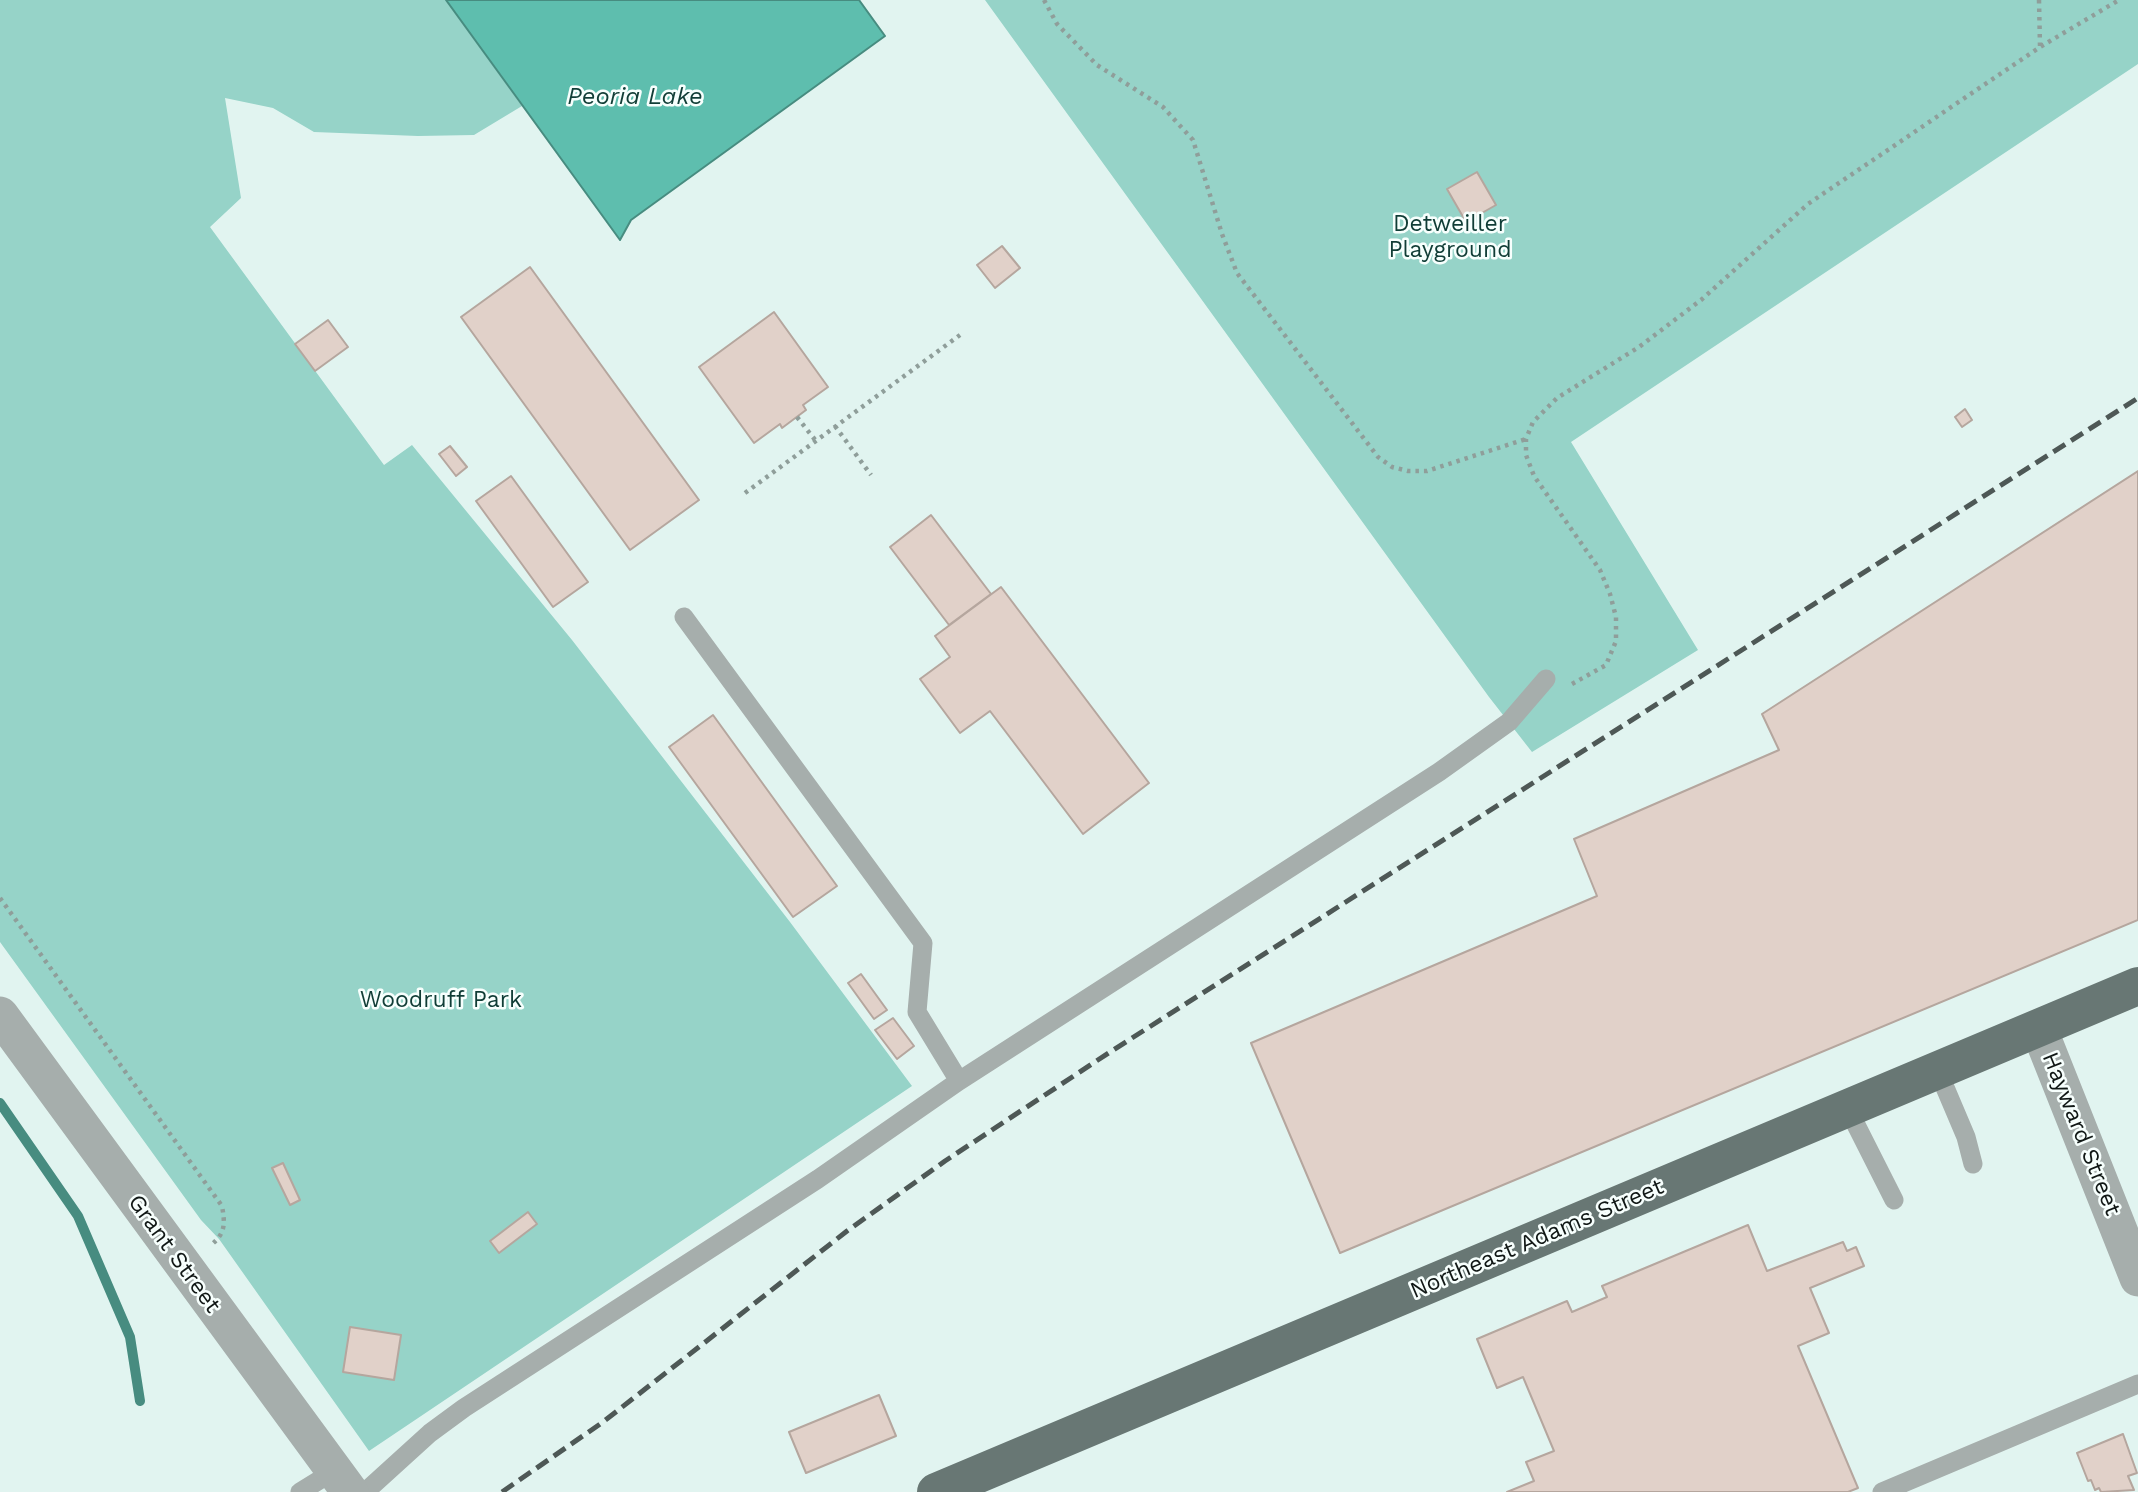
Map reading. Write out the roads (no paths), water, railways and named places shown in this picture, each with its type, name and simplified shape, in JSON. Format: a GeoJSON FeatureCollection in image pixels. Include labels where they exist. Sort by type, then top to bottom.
{"type":"FeatureCollection","features":[{"type":"Feature","properties":{"kind":"main road","name":"Northeast Adams Street"},"geometry":{"type":"LineString","coordinates":[[936,1492],[2138,986]]}},
{"type":"Feature","properties":{"kind":"street","name":"Grant Street"},"geometry":{"type":"LineString","coordinates":[[0,1015],[342,1482]]}},
{"type":"Feature","properties":{"kind":"street","name":"Hayward Street"},"geometry":{"type":"LineString","coordinates":[[2039,1029],[2138,1278]]}},
{"type":"Feature","properties":{"kind":"lane"},"geometry":{"type":"LineString","coordinates":[[684,617],[923,943],[917,1012],[959,1081]]}},
{"type":"Feature","properties":{"kind":"lane"},"geometry":{"type":"LineString","coordinates":[[365,1492],[430,1433],[464,1408],[818,1179],[959,1081],[1439,772],[1509,722],[1546,679]]}},
{"type":"Feature","properties":{"kind":"lane"},"geometry":{"type":"LineString","coordinates":[[1938,1071],[1966,1137],[1973,1164]]}},
{"type":"Feature","properties":{"kind":"lane"},"geometry":{"type":"LineString","coordinates":[[1848,1109],[1894,1200]]}},
{"type":"Feature","properties":{"kind":"lane"},"geometry":{"type":"LineString","coordinates":[[1882,1492],[2138,1384]]}},
{"type":"Feature","properties":{"kind":"lane"},"geometry":{"type":"LineString","coordinates":[[300,1492],[342,1482]]}},
{"type":"Feature","properties":{"kind":"water","name":"Peoria Lake"},"geometry":{"type":"Polygon","coordinates":[[[446,0],[859,0],[885,36],[631,220],[620,240],[446,0]]]}},
{"type":"Feature","properties":{"kind":"waterway"},"geometry":{"type":"LineString","coordinates":[[0,1103],[78,1216],[130,1337],[140,1401]]}},
{"type":"Feature","properties":{"kind":"railway"},"geometry":{"type":"LineString","coordinates":[[502,1492],[603,1422],[847,1231],[945,1161],[1110,1052],[2138,398]]}},
{"type":"Feature","properties":{"kind":"park label","name":"Detweiller Playground"},"geometry":{"type":"Point","coordinates":[1450,237]}},
{"type":"Feature","properties":{"kind":"park label","name":"Woodruff Park"},"geometry":{"type":"Point","coordinates":[441,1000]}}]}
